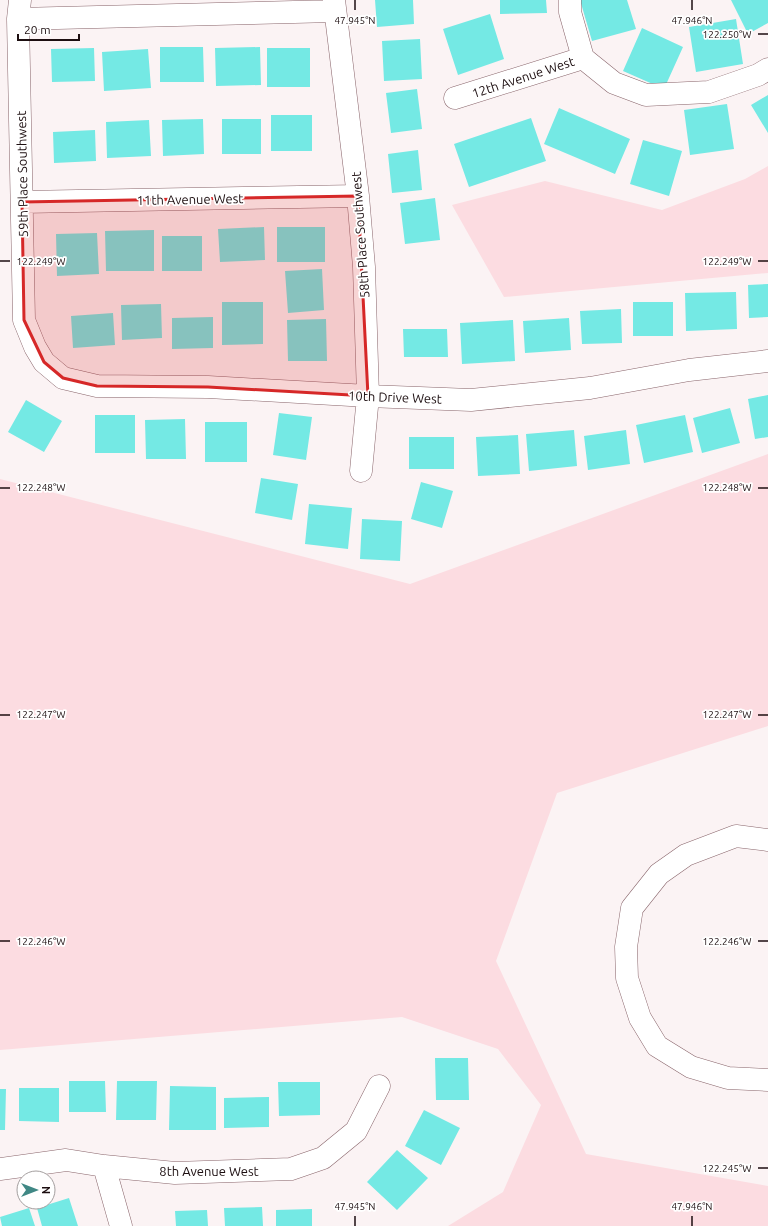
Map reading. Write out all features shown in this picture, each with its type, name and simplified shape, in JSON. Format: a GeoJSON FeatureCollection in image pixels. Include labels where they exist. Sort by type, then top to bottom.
{"type":"FeatureCollection","features":[{"type":"Feature","properties":{"kind":"street"},"geometry":{"type":"LineString","coordinates":[[570,0],[570,12],[583,58]]}},
{"type":"Feature","properties":{"kind":"street"},"geometry":{"type":"LineString","coordinates":[[19,9],[334,6]]}},
{"type":"Feature","properties":{"kind":"street","name":"58th Place Southwest"},"geometry":{"type":"LineString","coordinates":[[334,6],[358,196],[364,267],[368,396],[361,471]]}},
{"type":"Feature","properties":{"kind":"street","name":"59th Place Southwest"},"geometry":{"type":"LineString","coordinates":[[19,9],[24,320],[35,347]]}},
{"type":"Feature","properties":{"kind":"street","name":"12th Avenue West"},"geometry":{"type":"LineString","coordinates":[[455,98],[583,58],[614,84],[646,95],[709,92],[758,75],[768,69]]}},
{"type":"Feature","properties":{"kind":"street","name":"11th Avenue West"},"geometry":{"type":"LineString","coordinates":[[22,202],[358,196]]}},
{"type":"Feature","properties":{"kind":"street","name":"10th Drive West"},"geometry":{"type":"LineString","coordinates":[[35,347],[44,362],[63,378],[97,386],[208,387],[368,396],[479,399],[590,388],[689,370],[768,361]]}},
{"type":"Feature","properties":{"kind":"street"},"geometry":{"type":"LineString","coordinates":[[768,840],[736,836],[686,855],[659,874],[632,908],[626,947],[626,978],[640,1018],[657,1046],[691,1067],[728,1078],[768,1080]]}},
{"type":"Feature","properties":{"kind":"street","name":"8th Avenue West"},"geometry":{"type":"LineString","coordinates":[[0,1168],[66,1160],[104,1166],[175,1173],[291,1169],[324,1158],[356,1131],[379,1086]]}},
{"type":"Feature","properties":{"kind":"street"},"geometry":{"type":"LineString","coordinates":[[104,1166],[121,1226]]}},
{"type":"Feature","properties":{"kind":"highlighted area"},"geometry":{"type":"Polygon","coordinates":[[[358,196],[368,396],[208,387],[97,386],[63,378],[44,362],[24,320],[22,202],[358,196]]]}},
{"type":"Feature","properties":{"kind":"shaded area"},"geometry":{"type":"Polygon","coordinates":[[[768,166],[768,273],[504,297],[452,205],[545,181],[662,210],[745,179],[768,166]]]}},
{"type":"Feature","properties":{"kind":"shaded area"},"geometry":{"type":"Polygon","coordinates":[[[768,454],[768,726],[557,793],[496,961],[586,1154],[768,1186],[768,1226],[448,1226],[503,1192],[541,1105],[498,1049],[402,1017],[0,1050],[0,479],[410,584],[768,454]]]}},
{"type":"Feature","properties":{"kind":"building"},"geometry":{"type":"Polygon","coordinates":[[[375,0],[413,0],[414,24],[377,27],[375,0]]]}},
{"type":"Feature","properties":{"kind":"building"},"geometry":{"type":"Polygon","coordinates":[[[500,0],[546,0],[547,13],[500,14],[500,0]]]}},
{"type":"Feature","properties":{"kind":"building"},"geometry":{"type":"Polygon","coordinates":[[[580,0],[627,0],[636,29],[592,41],[580,0]]]}},
{"type":"Feature","properties":{"kind":"building"},"geometry":{"type":"Polygon","coordinates":[[[731,0],[768,0],[768,23],[748,34],[731,0]]]}},
{"type":"Feature","properties":{"kind":"building"},"geometry":{"type":"Polygon","coordinates":[[[490,14],[504,59],[458,75],[443,29],[490,14]]]}},
{"type":"Feature","properties":{"kind":"building"},"geometry":{"type":"Polygon","coordinates":[[[736,19],[743,64],[696,72],[689,27],[736,19]]]}},
{"type":"Feature","properties":{"kind":"building"},"geometry":{"type":"Polygon","coordinates":[[[642,28],[683,47],[664,89],[623,71],[642,28]]]}},
{"type":"Feature","properties":{"kind":"building"},"geometry":{"type":"Polygon","coordinates":[[[420,39],[422,79],[384,81],[382,41],[420,39]]]}},
{"type":"Feature","properties":{"kind":"building"},"geometry":{"type":"Polygon","coordinates":[[[160,47],[203,47],[204,82],[160,82],[160,47]]]}},
{"type":"Feature","properties":{"kind":"building"},"geometry":{"type":"Polygon","coordinates":[[[260,47],[261,85],[216,86],[215,48],[260,47]]]}},
{"type":"Feature","properties":{"kind":"building"},"geometry":{"type":"Polygon","coordinates":[[[94,48],[95,81],[52,82],[51,49],[94,48]]]}},
{"type":"Feature","properties":{"kind":"building"},"geometry":{"type":"Polygon","coordinates":[[[267,48],[310,48],[310,87],[267,87],[267,48]]]}},
{"type":"Feature","properties":{"kind":"building"},"geometry":{"type":"Polygon","coordinates":[[[148,49],[151,88],[104,91],[102,52],[148,49]]]}},
{"type":"Feature","properties":{"kind":"building"},"geometry":{"type":"Polygon","coordinates":[[[417,89],[422,129],[391,133],[386,93],[417,89]]]}},
{"type":"Feature","properties":{"kind":"building"},"geometry":{"type":"Polygon","coordinates":[[[768,95],[768,133],[751,105],[768,95]]]}},
{"type":"Feature","properties":{"kind":"building"},"geometry":{"type":"Polygon","coordinates":[[[727,104],[734,149],[690,155],[684,110],[727,104]]]}},
{"type":"Feature","properties":{"kind":"building"},"geometry":{"type":"Polygon","coordinates":[[[559,108],[630,139],[615,174],[544,144],[559,108]]]}},
{"type":"Feature","properties":{"kind":"building"},"geometry":{"type":"Polygon","coordinates":[[[271,115],[312,115],[312,151],[271,151],[271,115]]]}},
{"type":"Feature","properties":{"kind":"building"},"geometry":{"type":"Polygon","coordinates":[[[531,118],[546,161],[469,187],[454,144],[531,118]]]}},
{"type":"Feature","properties":{"kind":"building"},"geometry":{"type":"Polygon","coordinates":[[[203,119],[204,154],[163,156],[162,120],[203,119]]]}},
{"type":"Feature","properties":{"kind":"building"},"geometry":{"type":"Polygon","coordinates":[[[222,119],[261,119],[261,154],[222,154],[222,119]]]}},
{"type":"Feature","properties":{"kind":"building"},"geometry":{"type":"Polygon","coordinates":[[[149,120],[151,156],[107,158],[106,122],[149,120]]]}},
{"type":"Feature","properties":{"kind":"building"},"geometry":{"type":"Polygon","coordinates":[[[95,130],[96,161],[54,163],[53,132],[95,130]]]}},
{"type":"Feature","properties":{"kind":"building"},"geometry":{"type":"Polygon","coordinates":[[[643,140],[682,151],[669,196],[630,184],[643,140]]]}},
{"type":"Feature","properties":{"kind":"building"},"geometry":{"type":"Polygon","coordinates":[[[418,150],[422,190],[392,193],[388,154],[418,150]]]}},
{"type":"Feature","properties":{"kind":"building"},"geometry":{"type":"Polygon","coordinates":[[[435,198],[440,240],[405,244],[400,203],[435,198]]]}},
{"type":"Feature","properties":{"kind":"building"},"geometry":{"type":"Polygon","coordinates":[[[264,227],[265,260],[220,262],[218,229],[264,227]]]}},
{"type":"Feature","properties":{"kind":"building"},"geometry":{"type":"Polygon","coordinates":[[[277,227],[325,227],[325,262],[277,262],[277,227]]]}},
{"type":"Feature","properties":{"kind":"building"},"geometry":{"type":"Polygon","coordinates":[[[154,230],[154,271],[106,271],[105,231],[154,230]]]}},
{"type":"Feature","properties":{"kind":"building"},"geometry":{"type":"Polygon","coordinates":[[[97,233],[99,274],[57,276],[56,234],[97,233]]]}},
{"type":"Feature","properties":{"kind":"building"},"geometry":{"type":"Polygon","coordinates":[[[162,236],[202,236],[202,271],[162,271],[162,236]]]}},
{"type":"Feature","properties":{"kind":"building"},"geometry":{"type":"Polygon","coordinates":[[[322,269],[324,310],[288,313],[285,271],[322,269]]]}},
{"type":"Feature","properties":{"kind":"building"},"geometry":{"type":"Polygon","coordinates":[[[768,284],[768,317],[749,318],[748,285],[768,284]]]}},
{"type":"Feature","properties":{"kind":"building"},"geometry":{"type":"Polygon","coordinates":[[[736,292],[737,329],[686,331],[685,293],[736,292]]]}},
{"type":"Feature","properties":{"kind":"building"},"geometry":{"type":"Polygon","coordinates":[[[222,302],[263,302],[263,344],[222,345],[222,302]]]}},
{"type":"Feature","properties":{"kind":"building"},"geometry":{"type":"Polygon","coordinates":[[[633,302],[673,302],[673,336],[633,336],[633,302]]]}},
{"type":"Feature","properties":{"kind":"building"},"geometry":{"type":"Polygon","coordinates":[[[161,304],[162,338],[122,340],[121,305],[161,304]]]}},
{"type":"Feature","properties":{"kind":"building"},"geometry":{"type":"Polygon","coordinates":[[[621,309],[622,343],[582,344],[580,311],[621,309]]]}},
{"type":"Feature","properties":{"kind":"building"},"geometry":{"type":"Polygon","coordinates":[[[113,313],[115,345],[73,348],[71,316],[113,313]]]}},
{"type":"Feature","properties":{"kind":"building"},"geometry":{"type":"Polygon","coordinates":[[[213,317],[213,348],[172,349],[172,318],[213,317]]]}},
{"type":"Feature","properties":{"kind":"building"},"geometry":{"type":"Polygon","coordinates":[[[569,318],[571,350],[525,353],[523,321],[569,318]]]}},
{"type":"Feature","properties":{"kind":"building"},"geometry":{"type":"Polygon","coordinates":[[[326,319],[327,361],[288,361],[287,320],[326,319]]]}},
{"type":"Feature","properties":{"kind":"building"},"geometry":{"type":"Polygon","coordinates":[[[513,320],[515,361],[462,364],[460,323],[513,320]]]}},
{"type":"Feature","properties":{"kind":"building"},"geometry":{"type":"Polygon","coordinates":[[[403,329],[447,329],[448,357],[404,357],[403,329]]]}},
{"type":"Feature","properties":{"kind":"building"},"geometry":{"type":"Polygon","coordinates":[[[768,395],[768,437],[755,439],[748,399],[768,395]]]}},
{"type":"Feature","properties":{"kind":"building"},"geometry":{"type":"Polygon","coordinates":[[[26,400],[62,421],[44,452],[8,432],[26,400]]]}},
{"type":"Feature","properties":{"kind":"building"},"geometry":{"type":"Polygon","coordinates":[[[730,408],[740,443],[702,453],[693,418],[730,408]]]}},
{"type":"Feature","properties":{"kind":"building"},"geometry":{"type":"Polygon","coordinates":[[[279,413],[312,417],[306,460],[273,455],[279,413]]]}},
{"type":"Feature","properties":{"kind":"building"},"geometry":{"type":"Polygon","coordinates":[[[95,415],[135,415],[135,453],[95,453],[95,415]]]}},
{"type":"Feature","properties":{"kind":"building"},"geometry":{"type":"Polygon","coordinates":[[[685,415],[693,452],[644,463],[636,425],[685,415]]]}},
{"type":"Feature","properties":{"kind":"building"},"geometry":{"type":"Polygon","coordinates":[[[185,419],[186,459],[146,459],[145,420],[185,419]]]}},
{"type":"Feature","properties":{"kind":"building"},"geometry":{"type":"Polygon","coordinates":[[[205,422],[247,422],[247,462],[205,462],[205,422]]]}},
{"type":"Feature","properties":{"kind":"building"},"geometry":{"type":"Polygon","coordinates":[[[574,430],[577,466],[529,471],[526,434],[574,430]]]}},
{"type":"Feature","properties":{"kind":"building"},"geometry":{"type":"Polygon","coordinates":[[[626,430],[630,464],[588,470],[584,436],[626,430]]]}},
{"type":"Feature","properties":{"kind":"building"},"geometry":{"type":"Polygon","coordinates":[[[518,435],[520,474],[478,476],[476,437],[518,435]]]}},
{"type":"Feature","properties":{"kind":"building"},"geometry":{"type":"Polygon","coordinates":[[[409,437],[454,437],[454,469],[409,469],[409,437]]]}},
{"type":"Feature","properties":{"kind":"building"},"geometry":{"type":"Polygon","coordinates":[[[261,478],[298,484],[292,520],[255,513],[261,478]]]}},
{"type":"Feature","properties":{"kind":"building"},"geometry":{"type":"Polygon","coordinates":[[[421,482],[453,491],[442,528],[411,519],[421,482]]]}},
{"type":"Feature","properties":{"kind":"building"},"geometry":{"type":"Polygon","coordinates":[[[309,504],[352,508],[348,549],[305,544],[309,504]]]}},
{"type":"Feature","properties":{"kind":"building"},"geometry":{"type":"Polygon","coordinates":[[[362,519],[402,521],[400,561],[360,559],[362,519]]]}},
{"type":"Feature","properties":{"kind":"building"},"geometry":{"type":"Polygon","coordinates":[[[435,1058],[468,1058],[469,1100],[436,1100],[435,1058]]]}},
{"type":"Feature","properties":{"kind":"building"},"geometry":{"type":"Polygon","coordinates":[[[69,1081],[105,1081],[106,1112],[69,1112],[69,1081]]]}},
{"type":"Feature","properties":{"kind":"building"},"geometry":{"type":"Polygon","coordinates":[[[117,1081],[157,1081],[156,1120],[116,1120],[117,1081]]]}},
{"type":"Feature","properties":{"kind":"building"},"geometry":{"type":"Polygon","coordinates":[[[278,1082],[320,1082],[320,1115],[279,1116],[278,1082]]]}},
{"type":"Feature","properties":{"kind":"building"},"geometry":{"type":"Polygon","coordinates":[[[170,1086],[216,1087],[216,1130],[169,1130],[170,1086]]]}},
{"type":"Feature","properties":{"kind":"building"},"geometry":{"type":"Polygon","coordinates":[[[19,1088],[59,1088],[59,1122],[19,1121],[19,1088]]]}},
{"type":"Feature","properties":{"kind":"building"},"geometry":{"type":"Polygon","coordinates":[[[0,1089],[6,1089],[5,1130],[0,1130],[0,1089]]]}},
{"type":"Feature","properties":{"kind":"building"},"geometry":{"type":"Polygon","coordinates":[[[269,1097],[269,1127],[224,1128],[224,1098],[269,1097]]]}},
{"type":"Feature","properties":{"kind":"building"},"geometry":{"type":"Polygon","coordinates":[[[424,1110],[460,1128],[441,1165],[405,1146],[424,1110]]]}},
{"type":"Feature","properties":{"kind":"building"},"geometry":{"type":"Polygon","coordinates":[[[397,1150],[428,1178],[397,1210],[367,1182],[397,1150]]]}},
{"type":"Feature","properties":{"kind":"building"},"geometry":{"type":"Polygon","coordinates":[[[69,1198],[78,1226],[42,1226],[38,1210],[56,1210],[56,1202],[69,1198]]]}},
{"type":"Feature","properties":{"kind":"building"},"geometry":{"type":"Polygon","coordinates":[[[262,1207],[263,1226],[225,1226],[224,1208],[262,1207]]]}},
{"type":"Feature","properties":{"kind":"building"},"geometry":{"type":"Polygon","coordinates":[[[312,1209],[312,1226],[276,1226],[276,1210],[312,1209]]]}},
{"type":"Feature","properties":{"kind":"building"},"geometry":{"type":"Polygon","coordinates":[[[23,1210],[30,1210],[35,1226],[2,1226],[0,1217],[23,1210]]]}},
{"type":"Feature","properties":{"kind":"building"},"geometry":{"type":"Polygon","coordinates":[[[207,1210],[208,1226],[176,1226],[175,1211],[207,1210]]]}}]}
